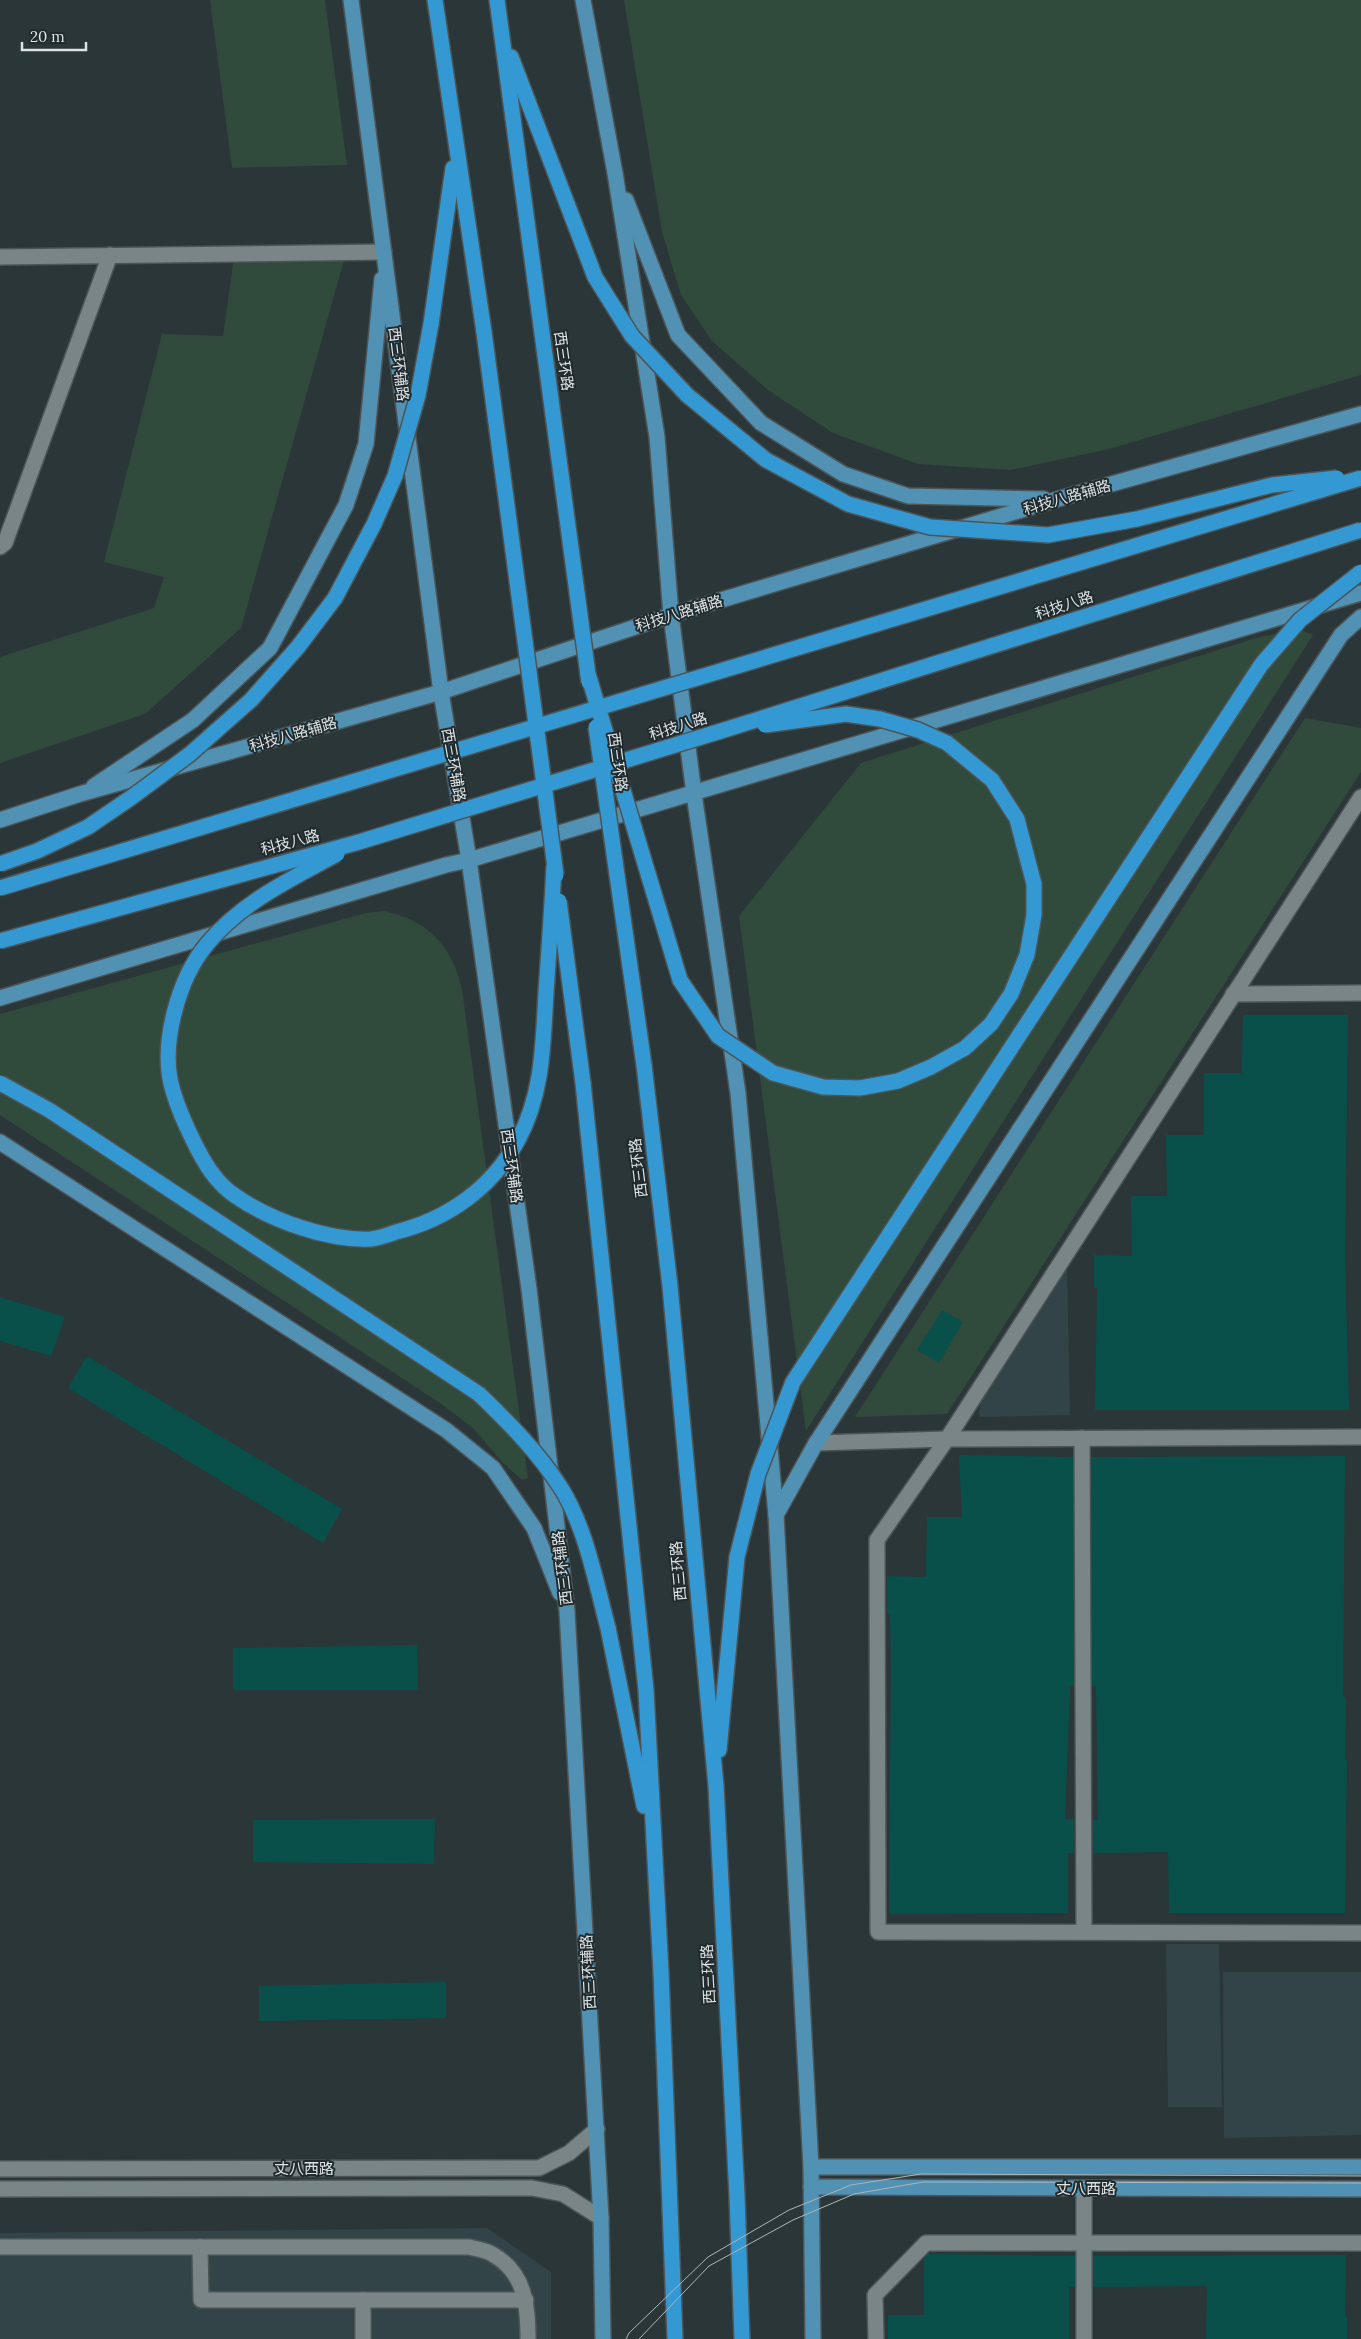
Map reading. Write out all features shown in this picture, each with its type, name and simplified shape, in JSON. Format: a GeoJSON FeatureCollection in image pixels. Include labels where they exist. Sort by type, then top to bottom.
{"type":"FeatureCollection","features":[{"type":"Feature","properties":{"kind":"highway"},"geometry":{"type":"LineString","coordinates":[[435,0],[484,332],[583,1083],[646,1690],[655,1857],[675,2339]]}},
{"type":"Feature","properties":{"kind":"highway","name":"西三环路"},"geometry":{"type":"LineString","coordinates":[[497,0],[588,674],[644,1065],[670,1286],[716,1786],[737,2196],[742,2339]]}},
{"type":"Feature","properties":{"kind":"highway"},"geometry":{"type":"LineString","coordinates":[[502,33],[596,277],[632,336],[688,395],[766,460],[848,504],[930,527],[1048,535],[1137,519],[1272,485],[1361,477]]}},
{"type":"Feature","properties":{"kind":"highway"},"geometry":{"type":"LineString","coordinates":[[0,864],[37,851],[88,827],[190,754],[251,700],[298,647],[335,598],[374,524],[395,476],[418,396],[431,324],[456,152]]}},
{"type":"Feature","properties":{"kind":"highway"},"geometry":{"type":"LineString","coordinates":[[0,888],[1361,477]]}},
{"type":"Feature","properties":{"kind":"highway","name":"科技八路"},"geometry":{"type":"LineString","coordinates":[[0,941],[359,842],[722,731],[1361,530]]}},
{"type":"Feature","properties":{"kind":"highway"},"geometry":{"type":"LineString","coordinates":[[716,1786],[737,1557],[758,1474],[793,1382],[1261,665],[1300,620],[1361,572]]}},
{"type":"Feature","properties":{"kind":"highway"},"geometry":{"type":"LineString","coordinates":[[588,674],[680,980],[718,1036],[773,1073],[824,1087],[860,1088],[898,1081],[931,1067],[965,1048],[991,1024],[1011,994],[1027,955],[1034,915],[1034,884],[1022,834],[1017,819],[992,780],[947,743],[918,730],[880,719],[846,714],[722,731]]}},
{"type":"Feature","properties":{"kind":"highway"},"geometry":{"type":"LineString","coordinates":[[359,842],[252,901],[207,943],[192,966],[180,992],[173,1020],[168,1055],[172,1089],[187,1127],[206,1166],[235,1196],[284,1223],[328,1235],[372,1239],[412,1228],[455,1209],[486,1185],[518,1142],[535,1101],[542,1066],[554,866]]}},
{"type":"Feature","properties":{"kind":"highway"},"geometry":{"type":"LineString","coordinates":[[0,1083],[49,1110],[479,1394],[520,1434],[562,1489],[586,1544],[608,1628],[655,1857]]}},
{"type":"Feature","properties":{"kind":"main road","name":"西三环辅路"},"geometry":{"type":"LineString","coordinates":[[351,0],[441,692],[469,860],[529,1289],[567,1611],[597,2129],[601,2218],[602,2339]]}},
{"type":"Feature","properties":{"kind":"main road"},"geometry":{"type":"LineString","coordinates":[[583,0],[615,173],[657,438],[671,615],[694,794],[738,1093],[776,1515],[811,2167],[813,2339]]}},
{"type":"Feature","properties":{"kind":"main road"},"geometry":{"type":"LineString","coordinates":[[615,173],[678,335],[761,423],[843,474],[908,496],[1058,499]]}},
{"type":"Feature","properties":{"kind":"main road"},"geometry":{"type":"LineString","coordinates":[[80,794],[193,720],[270,648],[346,505],[366,444],[384,252]]}},
{"type":"Feature","properties":{"kind":"main road","name":"科技八路辅路"},"geometry":{"type":"LineString","coordinates":[[0,820],[80,794],[441,692],[671,615],[1058,499],[1361,414]]}},
{"type":"Feature","properties":{"kind":"main road"},"geometry":{"type":"LineString","coordinates":[[0,998],[436,868],[694,794],[1361,593]]}},
{"type":"Feature","properties":{"kind":"main road"},"geometry":{"type":"LineString","coordinates":[[776,1515],[816,1443],[1341,635],[1361,617]]}},
{"type":"Feature","properties":{"kind":"main road"},"geometry":{"type":"LineString","coordinates":[[0,1142],[446,1430],[493,1468],[534,1528],[567,1611]]}},
{"type":"Feature","properties":{"kind":"main road","name":"丈八西路"},"geometry":{"type":"LineString","coordinates":[[811,2167],[1361,2167]]}},
{"type":"Feature","properties":{"kind":"main road","name":"丈八西路"},"geometry":{"type":"LineString","coordinates":[[811,2187],[1361,2189]]}},
{"type":"Feature","properties":{"kind":"street"},"geometry":{"type":"LineString","coordinates":[[0,257],[384,252]]}},
{"type":"Feature","properties":{"kind":"street"},"geometry":{"type":"LineString","coordinates":[[0,547],[5,542],[110,255]]}},
{"type":"Feature","properties":{"kind":"street"},"geometry":{"type":"LineString","coordinates":[[1361,797],[947,1438],[877,1540],[878,1932],[1361,1933]]}},
{"type":"Feature","properties":{"kind":"street"},"geometry":{"type":"LineString","coordinates":[[1233,994],[1361,993]]}},
{"type":"Feature","properties":{"kind":"street"},"geometry":{"type":"LineString","coordinates":[[816,1443],[947,1438],[1361,1437]]}},
{"type":"Feature","properties":{"kind":"street"},"geometry":{"type":"LineString","coordinates":[[1082,1438],[1084,1932]]}},
{"type":"Feature","properties":{"kind":"street","name":"丈八西路"},"geometry":{"type":"LineString","coordinates":[[0,2169],[539,2168],[569,2153],[597,2129]]}},
{"type":"Feature","properties":{"kind":"street","name":"丈八西路"},"geometry":{"type":"LineString","coordinates":[[0,2189],[532,2188],[563,2194],[601,2218]]}},
{"type":"Feature","properties":{"kind":"street"},"geometry":{"type":"LineString","coordinates":[[1084,2188],[1084,2339]]}},
{"type":"Feature","properties":{"kind":"street"},"geometry":{"type":"LineString","coordinates":[[876,2339],[875,2295],[926,2243],[1361,2243]]}},
{"type":"Feature","properties":{"kind":"street"},"geometry":{"type":"LineString","coordinates":[[0,2247],[469,2247],[491,2253],[507,2266],[519,2280],[526,2300],[528,2339]]}},
{"type":"Feature","properties":{"kind":"street"},"geometry":{"type":"LineString","coordinates":[[200,2247],[201,2300],[526,2300]]}},
{"type":"Feature","properties":{"kind":"street"},"geometry":{"type":"LineString","coordinates":[[363,2300],[363,2339]]}},
{"type":"Feature","properties":{"kind":"shaded area"},"geometry":{"type":"Polygon","coordinates":[[[1067,1267],[1070,1415],[979,1417],[981,1392],[1067,1267]]]}},
{"type":"Feature","properties":{"kind":"shaded area"},"geometry":{"type":"Polygon","coordinates":[[[1166,1944],[1219,1944],[1222,2107],[1168,2107],[1166,1944]]]}},
{"type":"Feature","properties":{"kind":"shaded area"},"geometry":{"type":"Polygon","coordinates":[[[1223,1972],[1361,1972],[1361,2135],[1224,2138],[1223,1972]]]}},
{"type":"Feature","properties":{"kind":"shaded area"},"geometry":{"type":"Polygon","coordinates":[[[487,2228],[551,2272],[551,2339],[0,2339],[0,2233],[487,2228]]]}},
{"type":"Feature","properties":{"kind":"green space"},"geometry":{"type":"Polygon","coordinates":[[[210,0],[325,0],[347,165],[232,168],[210,0]]]}},
{"type":"Feature","properties":{"kind":"green space"},"geometry":{"type":"Polygon","coordinates":[[[624,0],[1361,0],[1361,375],[1109,449],[1011,470],[918,464],[833,433],[768,390],[712,341],[681,295],[662,232],[624,0]]]}},
{"type":"Feature","properties":{"kind":"green space"},"geometry":{"type":"Polygon","coordinates":[[[346,253],[241,628],[145,714],[0,763],[0,657],[154,608],[164,577],[104,562],[162,334],[223,336],[234,257],[346,253]]]}},
{"type":"Feature","properties":{"kind":"green space"},"geometry":{"type":"Polygon","coordinates":[[[1299,629],[1313,635],[806,1431],[739,916],[861,763],[1256,638],[1299,629]]]}},
{"type":"Feature","properties":{"kind":"green space"},"geometry":{"type":"Polygon","coordinates":[[[1305,718],[1361,728],[1361,772],[947,1414],[855,1417],[1305,718]]]}},
{"type":"Feature","properties":{"kind":"green space"},"geometry":{"type":"Polygon","coordinates":[[[384,911],[413,921],[436,937],[452,960],[462,989],[528,1478],[522,1480],[502,1462],[473,1428],[440,1403],[0,1115],[0,1014],[366,913],[384,911]]]}},
{"type":"Feature","properties":{"kind":"building"},"geometry":{"type":"Polygon","coordinates":[[[1243,1015],[1348,1015],[1345,1256],[1349,1410],[1095,1410],[1097,1288],[1094,1288],[1094,1255],[1132,1256],[1131,1196],[1167,1196],[1166,1135],[1204,1135],[1204,1073],[1242,1073],[1243,1015]]]}},
{"type":"Feature","properties":{"kind":"building"},"geometry":{"type":"Polygon","coordinates":[[[0,1297],[65,1317],[51,1356],[0,1341],[0,1297]]]}},
{"type":"Feature","properties":{"kind":"building"},"geometry":{"type":"Polygon","coordinates":[[[942,1310],[963,1322],[939,1363],[917,1350],[942,1310]]]}},
{"type":"Feature","properties":{"kind":"building"},"geometry":{"type":"Polygon","coordinates":[[[87,1356],[342,1509],[323,1543],[68,1388],[87,1356]]]}},
{"type":"Feature","properties":{"kind":"building"},"geometry":{"type":"Polygon","coordinates":[[[959,1455],[1073,1457],[1074,1686],[1070,1686],[1065,1819],[1074,1819],[1074,1853],[1068,1853],[1068,1913],[889,1914],[891,1670],[890,1613],[887,1613],[887,1576],[926,1577],[927,1517],[962,1517],[959,1455]]]}},
{"type":"Feature","properties":{"kind":"building"},"geometry":{"type":"Polygon","coordinates":[[[1345,1456],[1343,1697],[1346,1697],[1345,1760],[1347,1760],[1345,1913],[1169,1913],[1168,1852],[1093,1853],[1093,1820],[1098,1820],[1096,1686],[1092,1686],[1091,1457],[1345,1456]]]}},
{"type":"Feature","properties":{"kind":"building"},"geometry":{"type":"Polygon","coordinates":[[[417,1645],[418,1690],[233,1690],[233,1648],[417,1645]]]}},
{"type":"Feature","properties":{"kind":"building"},"geometry":{"type":"Polygon","coordinates":[[[435,1819],[434,1864],[253,1862],[253,1820],[435,1819]]]}},
{"type":"Feature","properties":{"kind":"building"},"geometry":{"type":"Polygon","coordinates":[[[446,1982],[446,2018],[259,2021],[259,1986],[446,1982]]]}},
{"type":"Feature","properties":{"kind":"building"},"geometry":{"type":"Polygon","coordinates":[[[928,2254],[1075,2256],[1075,2287],[1069,2287],[1069,2339],[888,2339],[888,2315],[924,2315],[924,2259],[928,2254]]]}},
{"type":"Feature","properties":{"kind":"building"},"geometry":{"type":"Polygon","coordinates":[[[1346,2255],[1345,2317],[1347,2317],[1347,2339],[1206,2339],[1207,2286],[1093,2287],[1093,2256],[1346,2255]]]}},
{"type":"Feature","properties":{"kind":"tram line"},"geometry":{"type":"LineString","coordinates":[[626,2339],[629,2333],[708,2257],[789,2210],[851,2185],[921,2174],[1361,2176]]}},
{"type":"Feature","properties":{"kind":"tram line"},"geometry":{"type":"LineString","coordinates":[[639,2339],[709,2266],[793,2220],[854,2194],[923,2182],[1361,2183]]}}]}
